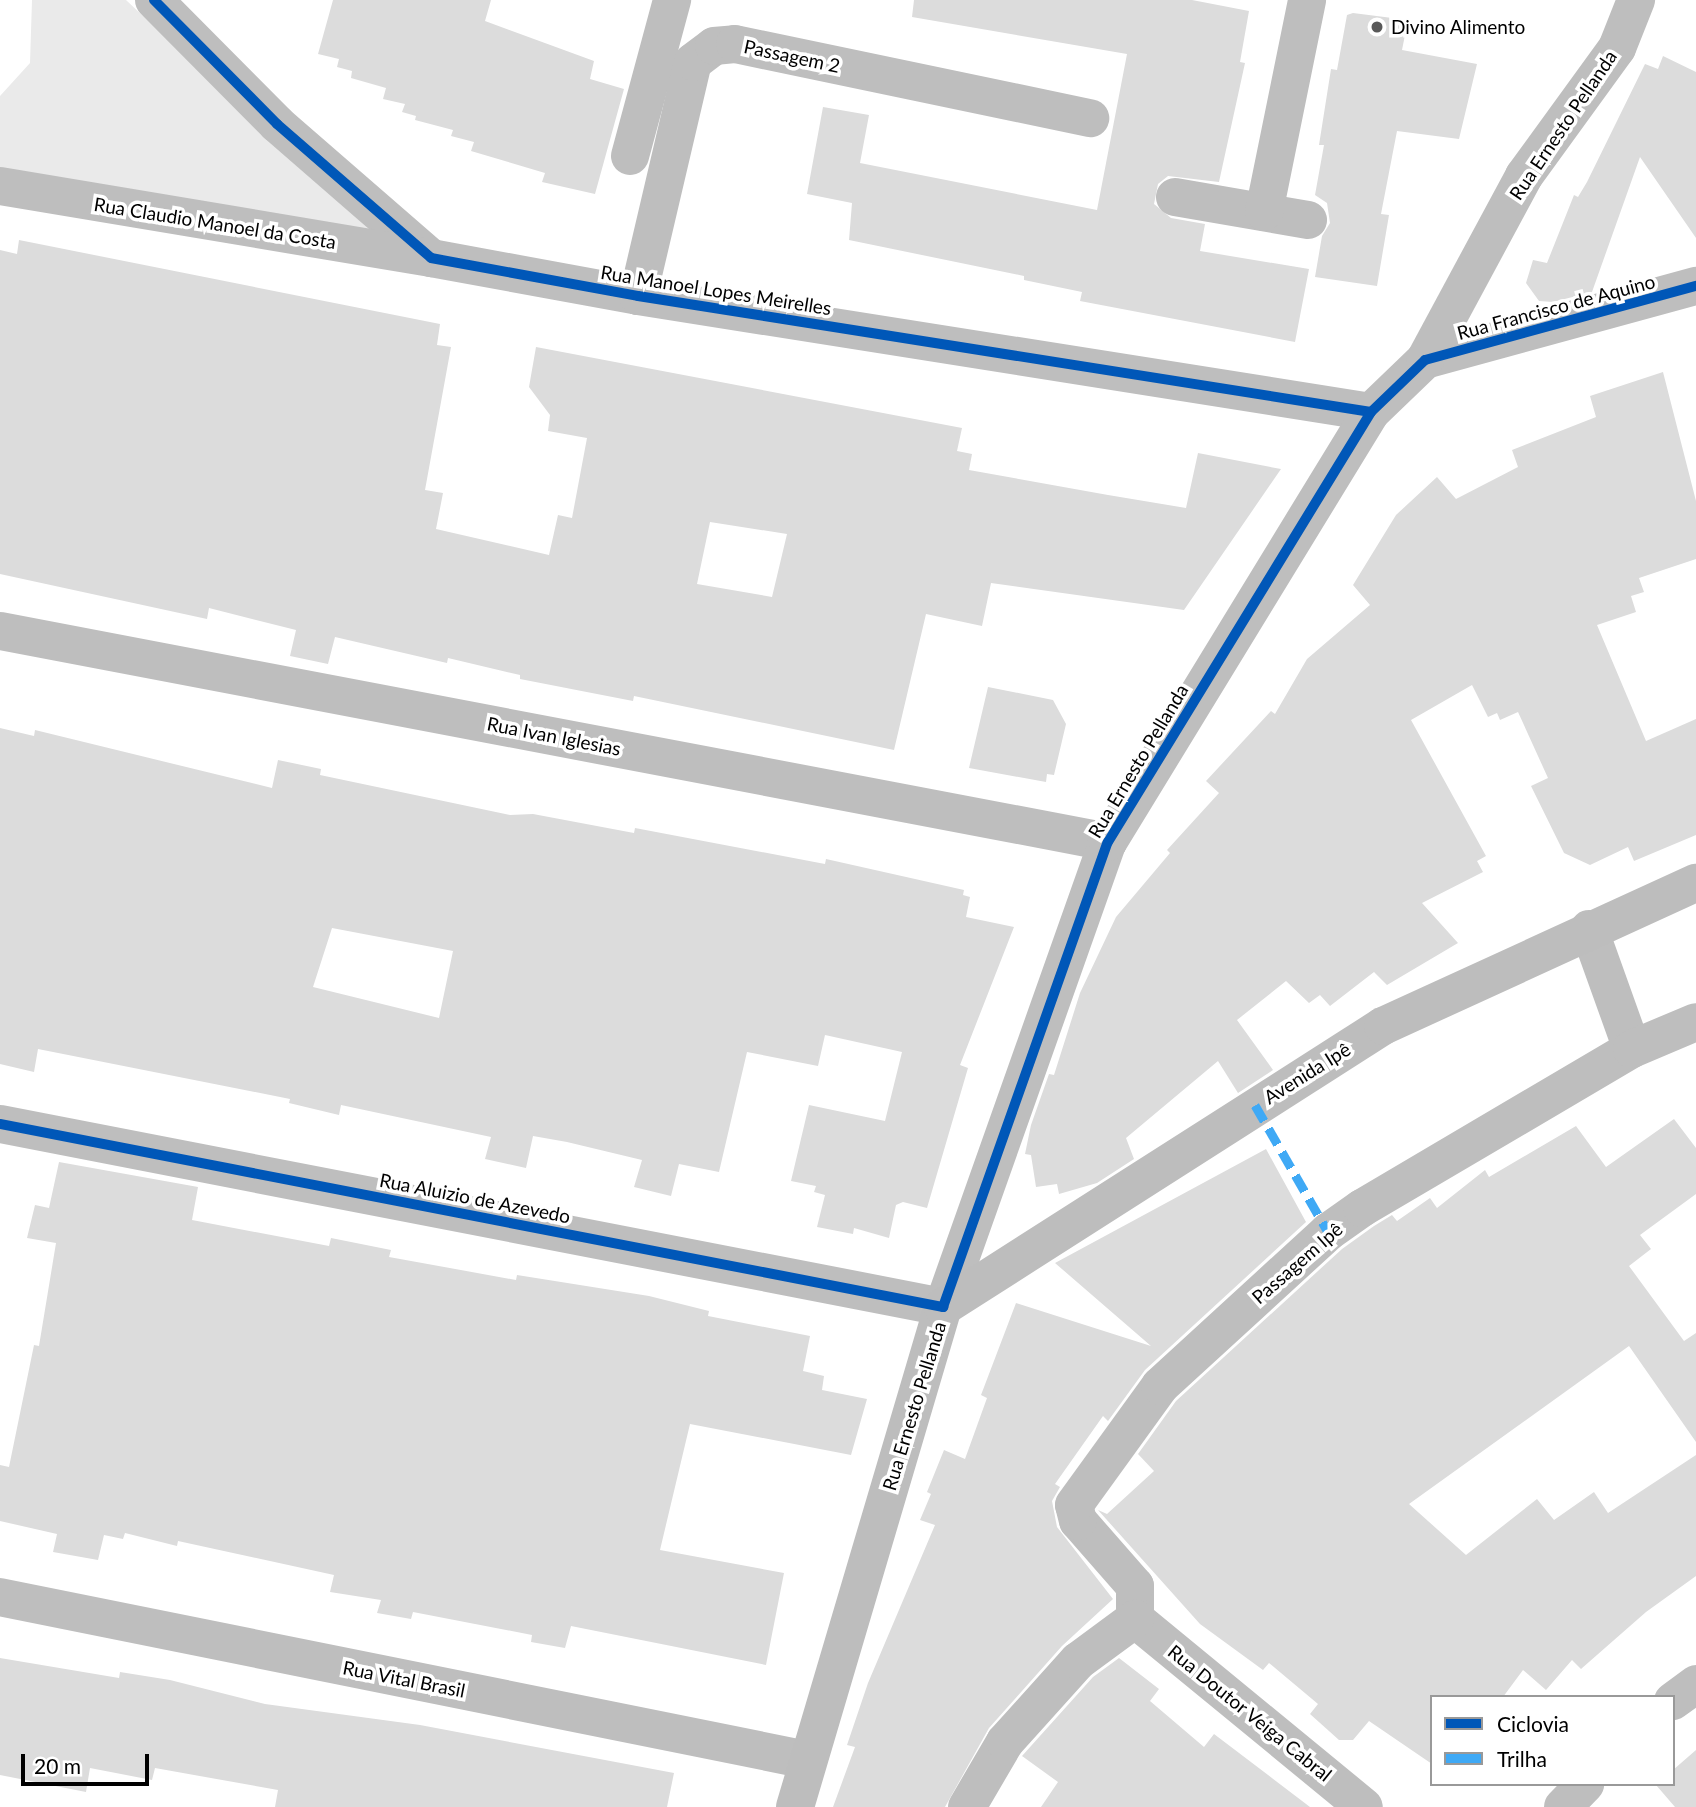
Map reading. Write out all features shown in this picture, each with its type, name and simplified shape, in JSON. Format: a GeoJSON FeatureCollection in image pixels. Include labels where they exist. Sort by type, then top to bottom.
{"type":"FeatureCollection","features":[{"type":"Feature","properties":{"kind":"main road","name":"Avenida Ipê"},"geometry":{"type":"LineString","coordinates":[[943,1307],[1383,1026],[1590,929],[1696,883]]}},
{"type":"Feature","properties":{"kind":"main road","name":"Rua Ernesto Pellanda"},"geometry":{"type":"LineString","coordinates":[[795,1807],[943,1307]]}},
{"type":"Feature","properties":{"kind":"street"},"geometry":{"type":"LineString","coordinates":[[154,0],[277,124],[431,258]]}},
{"type":"Feature","properties":{"kind":"street"},"geometry":{"type":"LineString","coordinates":[[630,156],[672,0]]}},
{"type":"Feature","properties":{"kind":"street"},"geometry":{"type":"LineString","coordinates":[[1264,212],[1307,0]]}},
{"type":"Feature","properties":{"kind":"street","name":"Rua Ernesto Pellanda"},"geometry":{"type":"LineString","coordinates":[[943,1307],[1108,842],[1371,412],[1425,360],[1524,176],[1617,48],[1636,0]]}},
{"type":"Feature","properties":{"kind":"street","name":"Passagem 2"},"geometry":{"type":"LineString","coordinates":[[638,296],[693,62],[715,46],[735,44],[1090,118]]}},
{"type":"Feature","properties":{"kind":"street","name":"Rua Claudio Manoel da Costa"},"geometry":{"type":"LineString","coordinates":[[0,186],[431,258]]}},
{"type":"Feature","properties":{"kind":"street"},"geometry":{"type":"LineString","coordinates":[[1175,197],[1308,220]]}},
{"type":"Feature","properties":{"kind":"street","name":"Rua Manoel Lopes Meirelles"},"geometry":{"type":"LineString","coordinates":[[431,258],[638,296],[1371,412]]}},
{"type":"Feature","properties":{"kind":"street","name":"Rua Francisco de Aquino"},"geometry":{"type":"LineString","coordinates":[[1425,360],[1696,286]]}},
{"type":"Feature","properties":{"kind":"street","name":"Rua Ivan Iglesias"},"geometry":{"type":"LineString","coordinates":[[0,631],[1108,842]]}},
{"type":"Feature","properties":{"kind":"street"},"geometry":{"type":"LineString","coordinates":[[1590,929],[1632,1049]]}},
{"type":"Feature","properties":{"kind":"street","name":"Passagem Ipê"},"geometry":{"type":"LineString","coordinates":[[1135,1619],[1135,1586],[1078,1521],[1074,1505],[1160,1386],[1328,1232],[1632,1049],[1696,1022]]}},
{"type":"Feature","properties":{"kind":"street","name":"Rua Aluizio de Azevedo"},"geometry":{"type":"LineString","coordinates":[[2,1133],[943,1307]]}},
{"type":"Feature","properties":{"kind":"street","name":"Rua Vital Brasil"},"geometry":{"type":"LineString","coordinates":[[0,1597],[808,1760]]}},
{"type":"Feature","properties":{"kind":"street"},"geometry":{"type":"LineString","coordinates":[[967,1807],[1005,1742],[1078,1661],[1135,1619]]}},
{"type":"Feature","properties":{"kind":"street","name":"Rua Doutor Veiga Cabral"},"geometry":{"type":"LineString","coordinates":[[1135,1619],[1364,1807]]}},
{"type":"Feature","properties":{"kind":"street"},"geometry":{"type":"LineString","coordinates":[[1675,1700],[1696,1684]]}},
{"type":"Feature","properties":{"kind":"street"},"geometry":{"type":"LineString","coordinates":[[1563,1807],[1583,1786]]}},
{"type":"Feature","properties":{"kind":"shaded area"},"geometry":{"type":"Polygon","coordinates":[[[32,0],[126,0],[375,235],[0,172],[0,96],[30,63],[32,0]]]}},
{"type":"Feature","properties":{"kind":"building"},"geometry":{"type":"Polygon","coordinates":[[[333,0],[491,0],[485,21],[594,61],[590,79],[624,89],[595,194],[542,182],[545,173],[471,151],[474,142],[451,136],[453,130],[415,120],[416,116],[402,112],[405,104],[383,99],[386,88],[351,78],[352,71],[337,67],[339,59],[318,54],[333,0]]]}},
{"type":"Feature","properties":{"kind":"building"},"geometry":{"type":"Polygon","coordinates":[[[914,0],[1192,0],[1249,11],[1240,62],[1245,63],[1219,182],[1168,176],[1158,184],[1154,204],[1171,218],[1205,224],[1200,251],[1309,269],[1295,342],[1080,301],[1082,292],[1024,280],[1024,276],[849,240],[852,203],[807,194],[823,107],[869,115],[860,163],[1097,210],[1127,54],[912,17],[914,0]]]}},
{"type":"Feature","properties":{"kind":"building"},"geometry":{"type":"Polygon","coordinates":[[[1353,13],[1408,20],[1402,50],[1477,64],[1459,139],[1397,131],[1381,214],[1389,215],[1377,286],[1315,277],[1322,236],[1330,223],[1327,203],[1315,195],[1324,145],[1319,145],[1331,69],[1337,70],[1347,15],[1353,13]]]}},
{"type":"Feature","properties":{"kind":"building"},"geometry":{"type":"Polygon","coordinates":[[[1663,56],[1696,72],[1696,238],[1640,157],[1592,292],[1553,302],[1539,301],[1526,283],[1533,260],[1547,263],[1574,195],[1578,197],[1587,182],[1645,64],[1658,69],[1663,56]]]}},
{"type":"Feature","properties":{"kind":"building"},"geometry":{"type":"Polygon","coordinates":[[[19,240],[440,324],[437,345],[451,347],[425,490],[443,493],[436,529],[549,555],[558,515],[572,518],[587,438],[548,431],[550,415],[529,387],[536,347],[962,428],[957,451],[972,454],[969,470],[1186,508],[1198,453],[1281,469],[1184,610],[991,583],[982,626],[926,614],[894,750],[634,696],[633,701],[520,679],[520,675],[448,658],[447,663],[335,637],[328,664],[290,656],[296,630],[209,608],[207,619],[0,574],[0,250],[17,254],[19,240]],[[710,522],[697,584],[772,597],[787,534],[710,522]]]}},
{"type":"Feature","properties":{"kind":"building"},"geometry":{"type":"Polygon","coordinates":[[[1663,372],[1696,501],[1696,559],[1639,578],[1644,592],[1631,596],[1636,612],[1597,625],[1646,741],[1696,719],[1696,835],[1634,861],[1628,847],[1590,865],[1564,853],[1531,786],[1548,778],[1518,712],[1500,720],[1497,713],[1488,717],[1472,685],[1411,720],[1486,856],[1477,861],[1483,872],[1422,903],[1458,943],[1387,985],[1374,972],[1330,1006],[1320,995],[1309,1003],[1286,981],[1237,1020],[1273,1070],[1238,1093],[1218,1061],[1126,1138],[1134,1159],[1097,1183],[1059,1194],[1057,1184],[1036,1187],[1031,1155],[1025,1154],[1031,1125],[1049,1074],[1054,1075],[1080,993],[1116,917],[1170,853],[1167,850],[1219,793],[1206,781],[1271,711],[1275,714],[1307,659],[1370,605],[1353,585],[1396,515],[1437,477],[1456,499],[1518,467],[1512,450],[1596,417],[1590,396],[1663,372]]]}},
{"type":"Feature","properties":{"kind":"building"},"geometry":{"type":"Polygon","coordinates":[[[988,687],[1053,700],[1066,724],[1054,775],[1047,774],[1046,782],[969,768],[988,687]]]}},
{"type":"Feature","properties":{"kind":"building"},"geometry":{"type":"Polygon","coordinates":[[[0,728],[34,736],[35,730],[272,788],[278,760],[321,769],[320,775],[510,815],[533,814],[634,833],[635,828],[825,864],[826,859],[964,890],[963,895],[970,897],[966,917],[1014,927],[960,1065],[968,1068],[927,1208],[903,1202],[896,1205],[889,1238],[854,1228],[853,1234],[817,1227],[825,1195],[814,1192],[816,1186],[791,1181],[809,1105],[885,1121],[902,1052],[825,1035],[818,1066],[747,1052],[719,1172],[679,1164],[671,1196],[634,1187],[642,1160],[567,1142],[533,1136],[526,1168],[485,1159],[491,1137],[341,1105],[339,1115],[289,1103],[290,1099],[38,1049],[34,1072],[0,1064],[0,728]],[[332,928],[313,987],[439,1018],[453,951],[332,928]]]}},
{"type":"Feature","properties":{"kind":"building"},"geometry":{"type":"Polygon","coordinates":[[[1674,1119],[1696,1148],[1696,1194],[1640,1235],[1651,1249],[1629,1266],[1684,1341],[1696,1333],[1696,1442],[1629,1346],[1409,1504],[1466,1555],[1537,1499],[1554,1520],[1594,1492],[1608,1513],[1696,1455],[1696,1576],[1646,1612],[1581,1669],[1572,1660],[1546,1690],[1523,1670],[1504,1695],[1430,1695],[1430,1763],[1369,1721],[1353,1740],[1339,1740],[1310,1714],[1318,1704],[1269,1663],[1263,1670],[1200,1624],[1098,1510],[1107,1514],[1154,1471],[1138,1454],[1176,1401],[1342,1249],[1374,1226],[1392,1215],[1397,1221],[1430,1198],[1437,1208],[1485,1170],[1489,1177],[1576,1126],[1606,1167],[1674,1119]]]}},
{"type":"Feature","properties":{"kind":"building"},"geometry":{"type":"Polygon","coordinates":[[[1266,1149],[1306,1222],[1145,1370],[1108,1421],[1103,1416],[1055,1484],[1060,1487],[1052,1501],[1057,1527],[1113,1599],[1062,1646],[989,1728],[945,1807],[833,1807],[855,1747],[847,1745],[868,1683],[935,1525],[920,1520],[931,1494],[927,1492],[944,1450],[965,1459],[987,1398],[981,1395],[1016,1303],[1151,1346],[1055,1263],[1266,1149]]]}},
{"type":"Feature","properties":{"kind":"building"},"geometry":{"type":"Polygon","coordinates":[[[59,1162],[198,1187],[192,1220],[329,1246],[331,1238],[391,1250],[389,1257],[516,1280],[517,1275],[649,1296],[709,1311],[708,1316],[810,1336],[803,1371],[824,1376],[822,1390],[867,1399],[851,1455],[690,1424],[660,1550],[784,1573],[766,1665],[571,1626],[565,1648],[531,1642],[532,1635],[413,1612],[411,1619],[377,1613],[381,1600],[330,1592],[334,1575],[178,1541],[177,1546],[125,1533],[123,1539],[104,1535],[98,1560],[53,1552],[57,1534],[0,1521],[0,1465],[9,1467],[34,1345],[39,1346],[56,1243],[27,1238],[35,1205],[49,1208],[59,1162]]]}},
{"type":"Feature","properties":{"kind":"building"},"geometry":{"type":"Polygon","coordinates":[[[0,1658],[119,1678],[120,1672],[170,1680],[265,1704],[420,1725],[674,1773],[667,1807],[275,1807],[278,1790],[155,1768],[152,1780],[90,1768],[86,1792],[0,1775],[0,1658]]]}},
{"type":"Feature","properties":{"kind":"building"},"geometry":{"type":"Polygon","coordinates":[[[1119,1658],[1159,1689],[1150,1701],[1204,1747],[1214,1734],[1310,1807],[1041,1807],[1058,1782],[1022,1756],[1093,1677],[1119,1658]]]}},
{"type":"Feature","properties":{"kind":"building"},"geometry":{"type":"Polygon","coordinates":[[[1696,1750],[1696,1807],[1675,1807],[1657,1786],[1675,1786],[1675,1768],[1696,1750]]]}},
{"type":"Feature","properties":{"kind":"marked path"},"geometry":{"type":"LineString","coordinates":[[1255,1105],[1328,1232]]}},
{"type":"Feature","properties":{"kind":"cycle path"},"geometry":{"type":"LineString","coordinates":[[154,0],[277,124],[431,258],[638,296],[1371,412]]}},
{"type":"Feature","properties":{"kind":"cycle path"},"geometry":{"type":"LineString","coordinates":[[0,1124],[943,1307],[1108,842],[1371,412],[1425,360],[1696,286]]}},
{"type":"Feature","properties":{"kind":"place","name":"Divino Alimento"},"geometry":{"type":"Point","coordinates":[1377,27]}}]}
